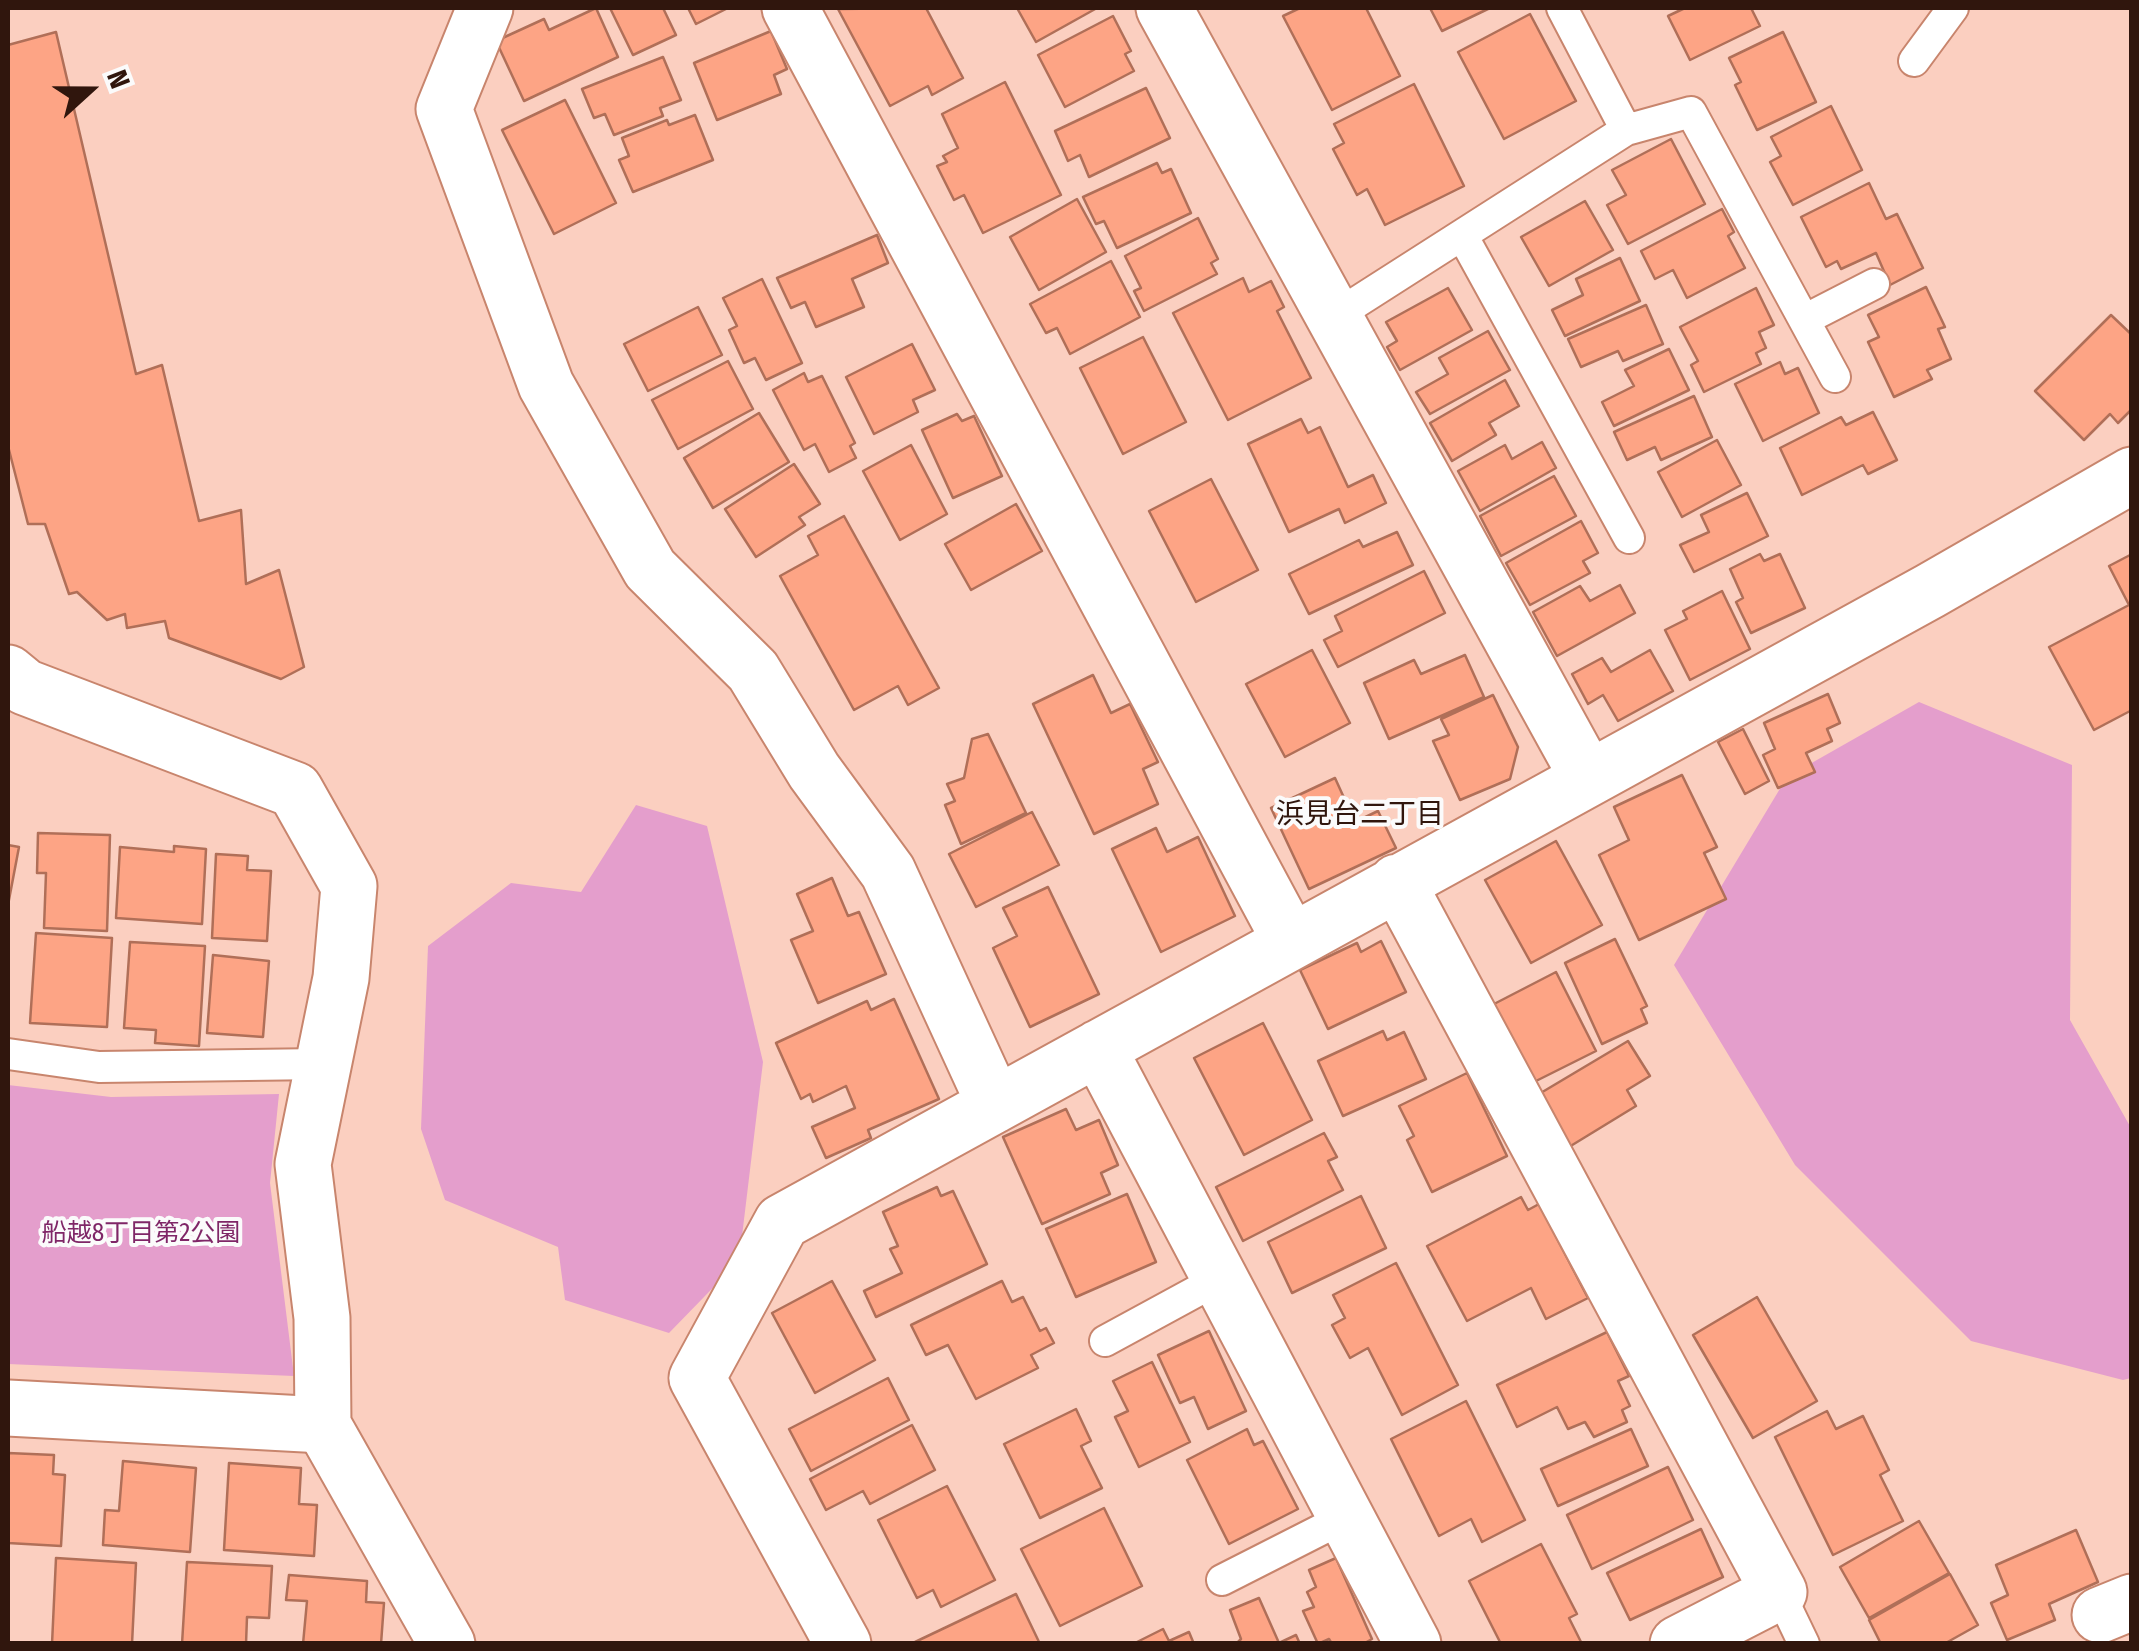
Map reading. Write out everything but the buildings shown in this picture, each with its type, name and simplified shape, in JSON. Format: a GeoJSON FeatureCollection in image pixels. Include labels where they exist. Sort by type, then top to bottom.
{"type":"FeatureCollection","features":[{"type":"Feature","properties":{"kind":"street"},"geometry":{"type":"LineString","coordinates":[[484,8],[444,109],[546,385],[650,569],[753,671],[814,771],[888,872],[996,1105]]}},
{"type":"Feature","properties":{"kind":"street"},"geometry":{"type":"LineString","coordinates":[[790,8],[1290,940]]}},
{"type":"Feature","properties":{"kind":"street"},"geometry":{"type":"LineString","coordinates":[[1164,8],[1588,778]]}},
{"type":"Feature","properties":{"kind":"street"},"geometry":{"type":"LineString","coordinates":[[842,1644],[698,1378],[782,1222],[2132,475]]}},
{"type":"Feature","properties":{"kind":"street"},"geometry":{"type":"LineString","coordinates":[[8,673],[25,687],[295,790],[349,886],[341,978],[303,1164],[322,1318],[323,1425],[447,1644]]}},
{"type":"Feature","properties":{"kind":"street"},"geometry":{"type":"LineString","coordinates":[[1398,882],[1778,1592],[1678,1644]]}},
{"type":"Feature","properties":{"kind":"street"},"geometry":{"type":"LineString","coordinates":[[1098,1048],[1413,1644]]}},
{"type":"Feature","properties":{"kind":"street"},"geometry":{"type":"LineString","coordinates":[[8,1408],[323,1425]]}},
{"type":"Feature","properties":{"kind":"lane"},"geometry":{"type":"LineString","coordinates":[[1562,8],[1626,130]]}},
{"type":"Feature","properties":{"kind":"lane"},"geometry":{"type":"LineString","coordinates":[[1914,61],[1953,8]]}},
{"type":"Feature","properties":{"kind":"lane"},"geometry":{"type":"LineString","coordinates":[[1332,318],[1626,130],[1691,112],[1835,377]]}},
{"type":"Feature","properties":{"kind":"lane"},"geometry":{"type":"LineString","coordinates":[[1462,235],[1629,538]]}},
{"type":"Feature","properties":{"kind":"lane"},"geometry":{"type":"LineString","coordinates":[[1804,320],[1874,284]]}},
{"type":"Feature","properties":{"kind":"lane"},"geometry":{"type":"LineString","coordinates":[[8,1054],[100,1067],[322,1064]]}},
{"type":"Feature","properties":{"kind":"lane"},"geometry":{"type":"LineString","coordinates":[[1105,1341],[1219,1278]]}},
{"type":"Feature","properties":{"kind":"lane"},"geometry":{"type":"LineString","coordinates":[[1222,1580],[1346,1517]]}},
{"type":"Feature","properties":{"kind":"lane"},"geometry":{"type":"LineString","coordinates":[[1778,1592],[1804,1644]]}},
{"type":"Feature","properties":{"kind":"green space"},"geometry":{"type":"Polygon","coordinates":[[[1919,702],[2072,765],[2070,1020],[2131,1128],[2131,1378],[2123,1380],[1971,1341],[1795,1165],[1674,965],[1787,777],[1919,702]]]}},
{"type":"Feature","properties":{"kind":"green space"},"geometry":{"type":"Polygon","coordinates":[[[636,805],[707,826],[763,1062],[739,1261],[669,1333],[565,1300],[558,1247],[445,1200],[421,1129],[428,946],[511,883],[581,892],[636,805]]]}},
{"type":"Feature","properties":{"kind":"green space","name":"船越8丁目第2公園"},"geometry":{"type":"Polygon","coordinates":[[[8,1085],[111,1097],[279,1094],[270,1183],[294,1376],[8,1364],[8,1085]]]}},
{"type":"Feature","properties":{"kind":"district","name":"浜見台二丁目"},"geometry":{"type":"Point","coordinates":[1360,815]}}]}
